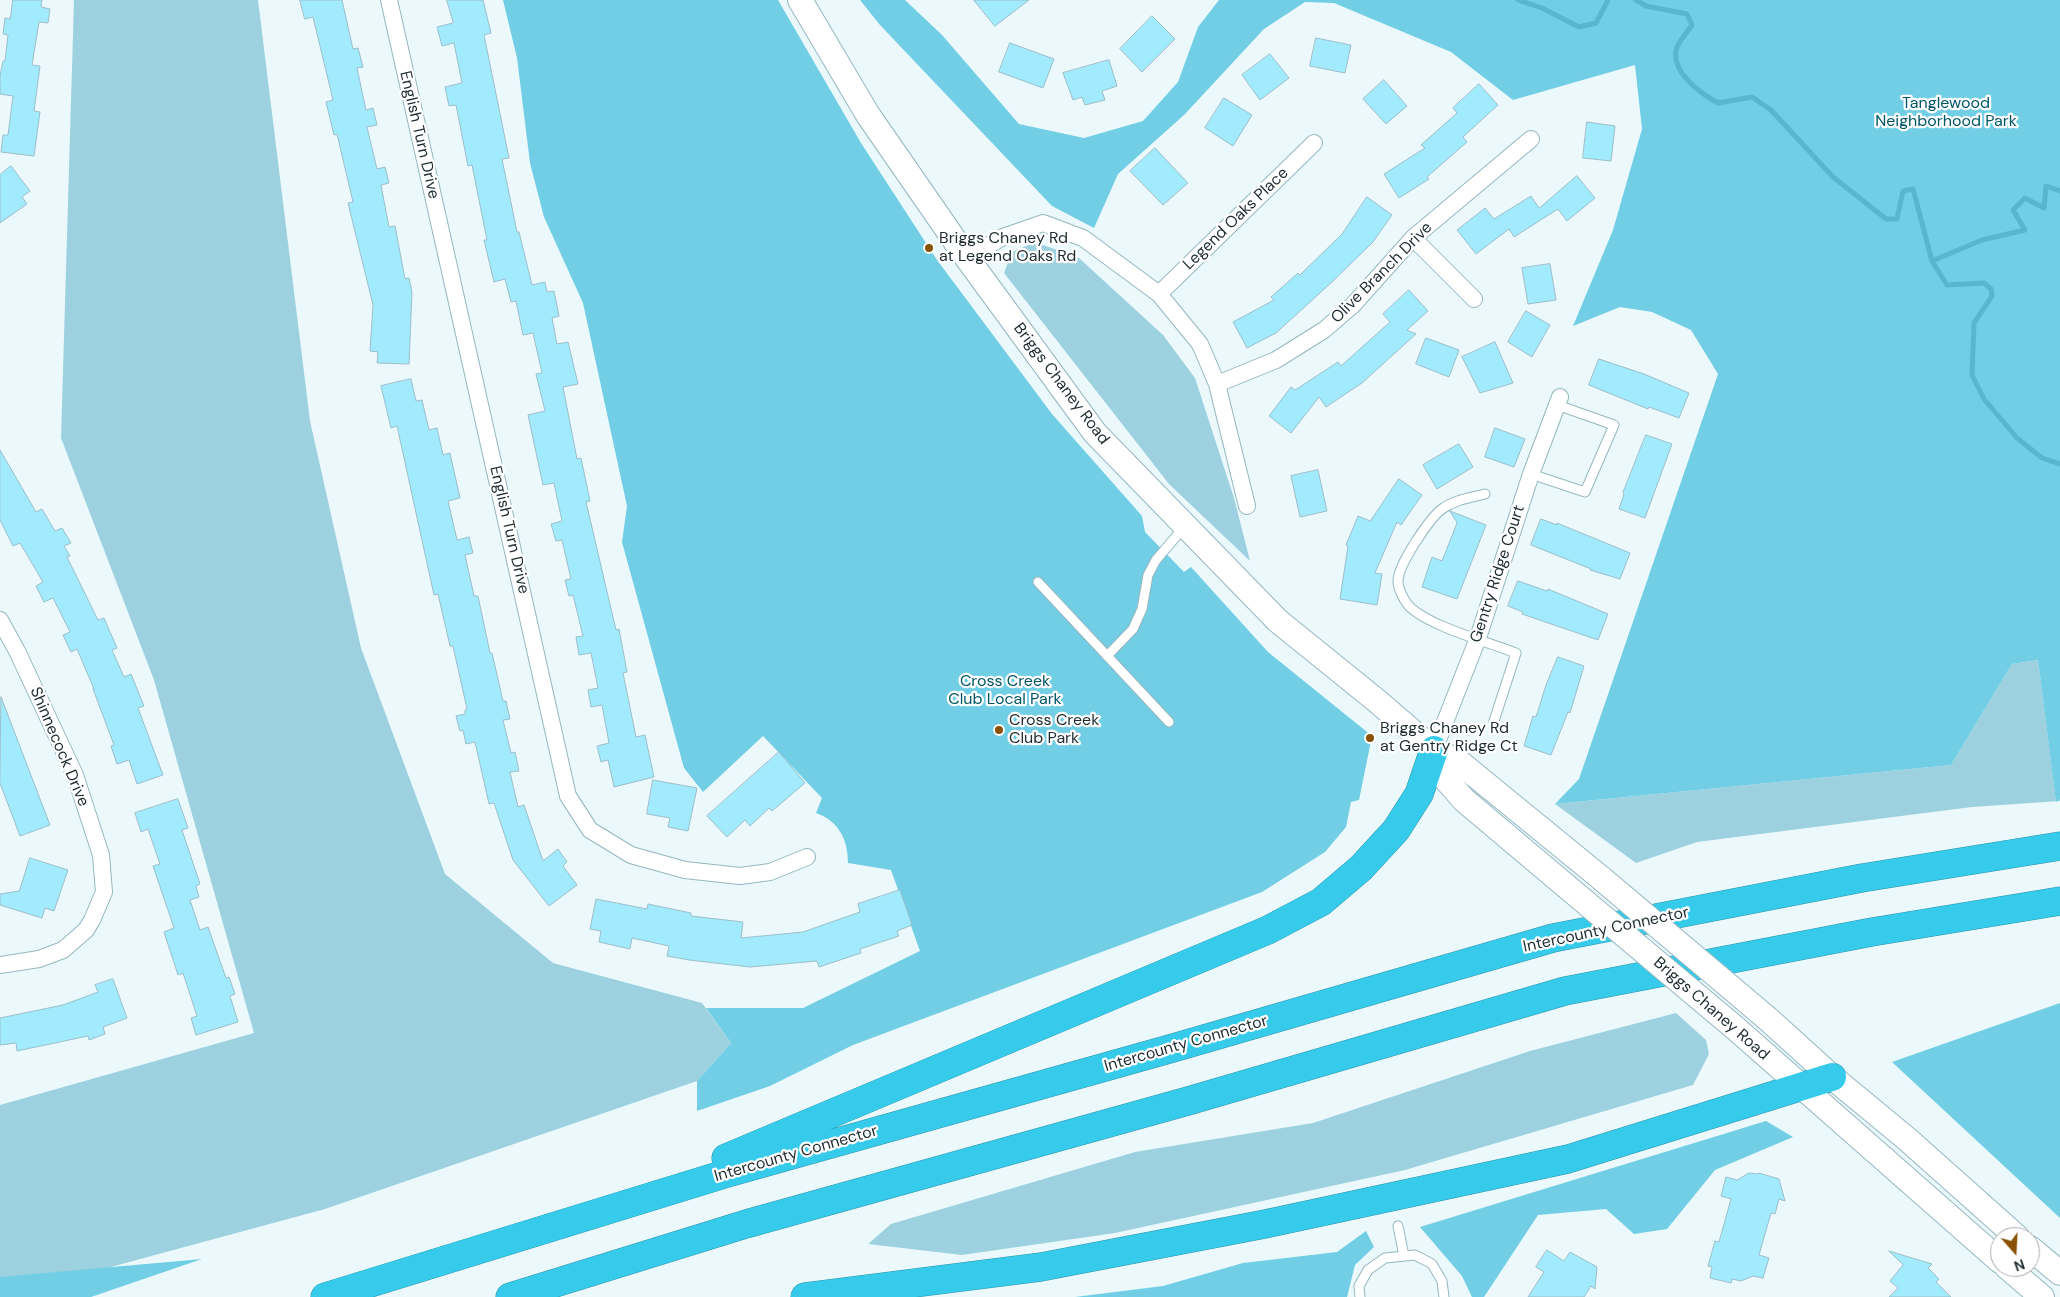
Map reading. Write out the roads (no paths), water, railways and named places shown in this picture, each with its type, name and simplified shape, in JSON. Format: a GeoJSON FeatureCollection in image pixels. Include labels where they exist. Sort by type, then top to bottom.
{"type":"FeatureCollection","features":[{"type":"Feature","properties":{"kind":"highway"},"geometry":{"type":"LineString","coordinates":[[582,1218],[1268,930],[1320,902],[1361,868],[1396,830],[1419,794],[1434,750]]}},
{"type":"Feature","properties":{"kind":"highway","name":"Intercounty Connector"},"geometry":{"type":"LineString","coordinates":[[325,1297],[731,1172],[1173,1048],[1552,938],[1862,878],[2060,846]]}},
{"type":"Feature","properties":{"kind":"highway"},"geometry":{"type":"LineString","coordinates":[[510,1297],[746,1224],[1178,1103],[1565,991],[1872,932],[2060,901]]}},
{"type":"Feature","properties":{"kind":"highway"},"geometry":{"type":"LineString","coordinates":[[804,1297],[1041,1267],[1265,1224],[1568,1159],[1832,1077]]}},
{"type":"Feature","properties":{"kind":"main road","name":"Briggs Chaney Road"},"geometry":{"type":"LineString","coordinates":[[800,0],[868,115],[967,258],[1095,433],[1278,621],[1434,750],[1460,762],[1602,878],[1768,1019],[1832,1077],[1907,1139],[2005,1227]]}},
{"type":"Feature","properties":{"kind":"main road","name":"Briggs Chaney Road"},"geometry":{"type":"LineString","coordinates":[[1434,750],[1443,776],[1464,800],[1734,1027],[1801,1088],[1990,1252]]}},
{"type":"Feature","properties":{"kind":"main road"},"geometry":{"type":"LineString","coordinates":[[2040,1256],[2060,1273]]}},
{"type":"Feature","properties":{"kind":"main road"},"geometry":{"type":"LineString","coordinates":[[2019,1277],[2042,1297]]}},
{"type":"Feature","properties":{"kind":"street","name":"English Turn Drive"},"geometry":{"type":"LineString","coordinates":[[389,0],[568,796],[590,830],[631,855],[685,870],[740,876],[770,872],[807,857]]}},
{"type":"Feature","properties":{"kind":"street","name":"Olive Branch Drive"},"geometry":{"type":"LineString","coordinates":[[1217,384],[1276,360],[1324,330],[1353,305],[1413,238],[1531,139]]}},
{"type":"Feature","properties":{"kind":"street","name":"Legend Oaks Place"},"geometry":{"type":"LineString","coordinates":[[1159,294],[1314,143]]}},
{"type":"Feature","properties":{"kind":"street"},"geometry":{"type":"LineString","coordinates":[[967,258],[1003,237],[1043,223],[1083,238],[1159,294],[1200,344],[1217,384],[1247,506]]}},
{"type":"Feature","properties":{"kind":"street"},"geometry":{"type":"LineString","coordinates":[[1413,238],[1474,299]]}},
{"type":"Feature","properties":{"kind":"street","name":"Gentry Ridge Court"},"geometry":{"type":"LineString","coordinates":[[1434,750],[1478,638],[1531,474],[1559,401]]}},
{"type":"Feature","properties":{"kind":"street","name":"Shinnecock Drive"},"geometry":{"type":"LineString","coordinates":[[0,620],[17,651],[75,775],[101,855],[104,892],[86,930],[63,950],[39,959],[0,965]]}},
{"type":"Feature","properties":{"kind":"lane"},"geometry":{"type":"LineString","coordinates":[[1531,474],[1585,492],[1614,425],[1559,401]]}},
{"type":"Feature","properties":{"kind":"lane"},"geometry":{"type":"LineString","coordinates":[[1485,494],[1453,502],[1441,510],[1421,533],[1405,562],[1398,580],[1402,595],[1409,607],[1424,618],[1516,653],[1494,721]]}},
{"type":"Feature","properties":{"kind":"lane"},"geometry":{"type":"LineString","coordinates":[[1107,656],[1133,629],[1142,609],[1148,575],[1156,560],[1186,526]]}},
{"type":"Feature","properties":{"kind":"lane"},"geometry":{"type":"LineString","coordinates":[[1038,582],[1169,722]]}},
{"type":"Feature","properties":{"kind":"lane"},"geometry":{"type":"LineString","coordinates":[[1398,1226],[1404,1256]]}},
{"type":"Feature","properties":{"kind":"lane"},"geometry":{"type":"LineString","coordinates":[[1360,1297],[1359,1286],[1368,1270],[1385,1258],[1415,1255],[1432,1264],[1442,1281],[1444,1297]]}},
{"type":"Feature","properties":{"kind":"waterway"},"geometry":{"type":"LineString","coordinates":[[1518,0],[1542,8],[1579,27],[1596,23],[1608,0]]}},
{"type":"Feature","properties":{"kind":"waterway"},"geometry":{"type":"LineString","coordinates":[[1636,0],[1646,6],[1687,14],[1692,25],[1678,44],[1676,56],[1682,73],[1695,87],[1718,103],[1752,97],[1771,110],[1833,177],[1886,219],[1897,219],[1903,191],[1913,189],[1932,261],[1947,285],[1984,283],[1991,289],[1992,296],[1974,323],[1972,375],[1984,399],[2017,438],[2042,458],[2060,464]]}},
{"type":"Feature","properties":{"kind":"waterway"},"geometry":{"type":"LineString","coordinates":[[1932,261],[1982,240],[2025,230],[2013,210],[2025,198],[2044,208],[2046,186],[2060,191]]}},
{"type":"Feature","properties":{"kind":"place","name":"Briggs Chaney Rd at Legend Oaks Rd"},"geometry":{"type":"Point","coordinates":[929,248]}},
{"type":"Feature","properties":{"kind":"place","name":"Cross Creek Club Park"},"geometry":{"type":"Point","coordinates":[999,730]}},
{"type":"Feature","properties":{"kind":"place","name":"Briggs Chaney Rd at Gentry Ridge Ct"},"geometry":{"type":"Point","coordinates":[1370,738]}},
{"type":"Feature","properties":{"kind":"park label","name":"Tanglewood Neighborhood Park"},"geometry":{"type":"Point","coordinates":[1946,113]}},
{"type":"Feature","properties":{"kind":"park label","name":"Cross Creek Club Local Park"},"geometry":{"type":"Point","coordinates":[1005,691]}}]}
